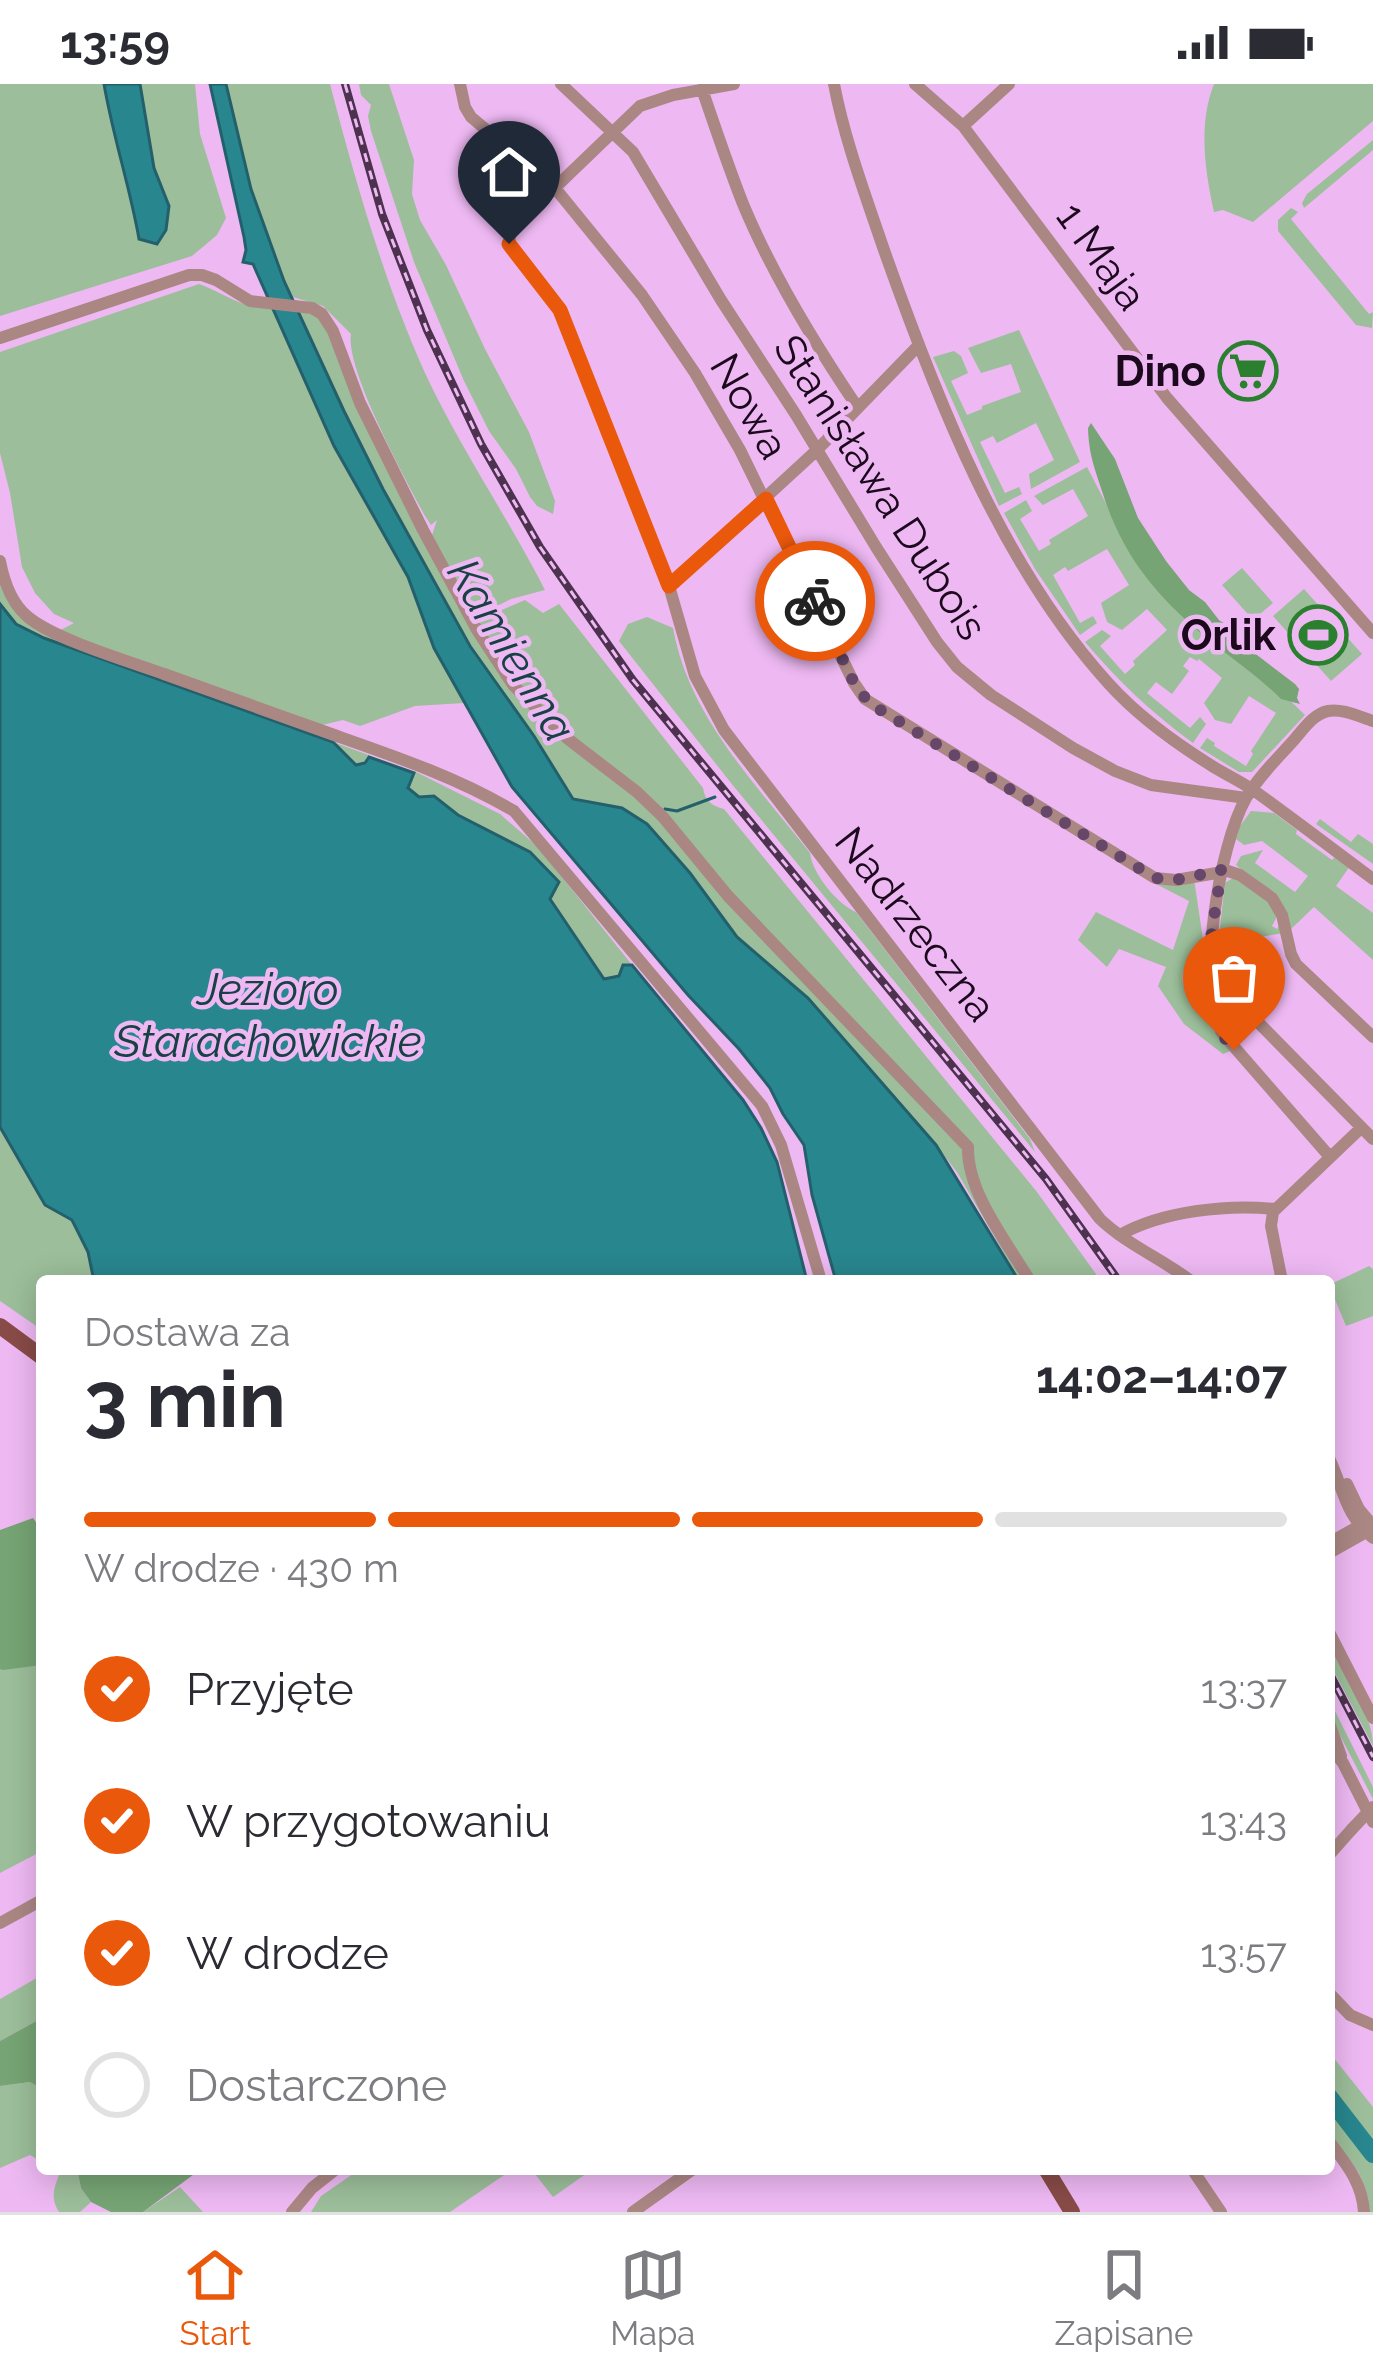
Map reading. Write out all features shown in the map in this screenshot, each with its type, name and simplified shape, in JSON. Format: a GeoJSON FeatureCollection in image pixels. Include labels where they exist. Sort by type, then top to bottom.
{"type":"FeatureCollection","features":[{"type":"Feature","properties":{"kind":"main road"},"geometry":{"type":"LineString","coordinates":[[0,1327],[36,1353]]}},
{"type":"Feature","properties":{"kind":"main road"},"geometry":{"type":"LineString","coordinates":[[1050,2175],[1072,2212]]}},
{"type":"Feature","properties":{"kind":"street","name":"Nowa"},"geometry":{"type":"LineString","coordinates":[[460,84],[471,117],[555,188],[642,295],[694,373],[766,499],[854,683],[869,703],[1155,878],[1176,880],[1221,870]]}},
{"type":"Feature","properties":{"kind":"street","name":"Stanisława Dubois"},"geometry":{"type":"LineString","coordinates":[[561,84],[632,152],[952,662],[968,678],[1073,748],[1126,776],[1162,787],[1249,793]]}},
{"type":"Feature","properties":{"kind":"street"},"geometry":{"type":"LineString","coordinates":[[555,188],[640,106],[693,88],[734,84]]}},
{"type":"Feature","properties":{"kind":"street"},"geometry":{"type":"LineString","coordinates":[[834,84],[871,212],[918,346],[985,496],[1028,574],[1072,639],[1134,708],[1373,879]]}},
{"type":"Feature","properties":{"kind":"street","name":"1 Maja"},"geometry":{"type":"LineString","coordinates":[[915,84],[964,126],[1167,398],[1373,633]]}},
{"type":"Feature","properties":{"kind":"street"},"geometry":{"type":"LineString","coordinates":[[964,126],[1010,84]]}},
{"type":"Feature","properties":{"kind":"street"},"geometry":{"type":"LineString","coordinates":[[693,88],[756,232],[805,327],[858,408]]}},
{"type":"Feature","properties":{"kind":"street","name":"Nadrzeczna"},"geometry":{"type":"LineString","coordinates":[[555,188],[511,230],[508,240],[560,310],[669,586],[695,676],[724,730],[1100,1219],[1185,1275]]}},
{"type":"Feature","properties":{"kind":"street"},"geometry":{"type":"LineString","coordinates":[[0,338],[189,275],[216,280],[250,301],[300,305],[322,314],[423,530],[513,685],[568,739],[664,817],[728,896],[968,1147],[976,1189],[1026,1275]]}},
{"type":"Feature","properties":{"kind":"street"},"geometry":{"type":"LineString","coordinates":[[669,586],[816,451],[918,346]]}},
{"type":"Feature","properties":{"kind":"street"},"geometry":{"type":"LineString","coordinates":[[0,561],[6,587],[19,608],[47,628],[417,765],[514,811],[762,1106],[781,1145],[819,1275]]}},
{"type":"Feature","properties":{"kind":"street"},"geometry":{"type":"LineString","coordinates":[[1330,1157],[1224,1037],[1215,1019],[1210,963],[1221,870],[1249,793],[1323,712],[1340,711],[1373,721]]}},
{"type":"Feature","properties":{"kind":"street"},"geometry":{"type":"LineString","coordinates":[[1221,870],[1240,875],[1272,898],[1296,964],[1373,1037]]}},
{"type":"Feature","properties":{"kind":"street"},"geometry":{"type":"LineString","coordinates":[[1210,988],[1245,1009],[1373,1139]]}},
{"type":"Feature","properties":{"kind":"street"},"geometry":{"type":"LineString","coordinates":[[1281,1275],[1271,1226],[1275,1210],[1361,1128]]}},
{"type":"Feature","properties":{"kind":"street"},"geometry":{"type":"LineString","coordinates":[[1120,1235],[1134,1226],[1225,1207],[1275,1210]]}},
{"type":"Feature","properties":{"kind":"street"},"geometry":{"type":"LineString","coordinates":[[1335,1457],[1370,1529]]}},
{"type":"Feature","properties":{"kind":"street"},"geometry":{"type":"LineString","coordinates":[[1335,1475],[1347,1508],[1370,1529]]}},
{"type":"Feature","properties":{"kind":"street"},"geometry":{"type":"LineString","coordinates":[[1335,1542],[1370,1529]]}},
{"type":"Feature","properties":{"kind":"street"},"geometry":{"type":"LineString","coordinates":[[1335,1549],[1370,1529]]}},
{"type":"Feature","properties":{"kind":"street"},"geometry":{"type":"LineString","coordinates":[[1335,1644],[1373,1718]]}},
{"type":"Feature","properties":{"kind":"street"},"geometry":{"type":"LineString","coordinates":[[1335,1740],[1373,1822]]}},
{"type":"Feature","properties":{"kind":"street"},"geometry":{"type":"LineString","coordinates":[[1335,1753],[1343,1763]]}},
{"type":"Feature","properties":{"kind":"street"},"geometry":{"type":"LineString","coordinates":[[1335,1848],[1373,1807]]}},
{"type":"Feature","properties":{"kind":"street"},"geometry":{"type":"LineString","coordinates":[[0,1923],[36,1903]]}},
{"type":"Feature","properties":{"kind":"street"},"geometry":{"type":"LineString","coordinates":[[1335,1999],[1350,2015],[1373,2025]]}},
{"type":"Feature","properties":{"kind":"street"},"geometry":{"type":"LineString","coordinates":[[1335,2148],[1356,2177],[1364,2212]]}},
{"type":"Feature","properties":{"kind":"street"},"geometry":{"type":"LineString","coordinates":[[292,2212],[328,2175]]}},
{"type":"Feature","properties":{"kind":"street"},"geometry":{"type":"LineString","coordinates":[[634,2212],[685,2175]]}},
{"type":"Feature","properties":{"kind":"street"},"geometry":{"type":"LineString","coordinates":[[1196,2175],[1221,2212]]}},
{"type":"Feature","properties":{"kind":"shaded area"},"geometry":{"type":"Polygon","coordinates":[[[0,84],[195,84],[200,134],[226,218],[217,235],[192,256],[0,316],[0,84]]]}},
{"type":"Feature","properties":{"kind":"shaded area"},"geometry":{"type":"Polygon","coordinates":[[[226,84],[330,84],[372,230],[410,338],[453,428],[545,590],[489,610],[468,606],[432,535],[437,520],[431,525],[425,516],[367,398],[351,334],[323,306],[293,297],[281,272],[253,193],[226,84]]]}},
{"type":"Feature","properties":{"kind":"shaded area"},"geometry":{"type":"Polygon","coordinates":[[[359,84],[389,84],[414,160],[412,194],[420,220],[529,432],[555,501],[553,514],[530,497],[464,381],[414,262],[371,131],[371,105],[361,95],[359,84]]]}},
{"type":"Feature","properties":{"kind":"shaded area"},"geometry":{"type":"Polygon","coordinates":[[[1214,84],[1373,84],[1373,121],[1253,222],[1223,210],[1214,212],[1205,131],[1214,84]]]}},
{"type":"Feature","properties":{"kind":"shaded area"},"geometry":{"type":"Polygon","coordinates":[[[1373,140],[1373,150],[1304,208],[1307,194],[1373,140]]]}},
{"type":"Feature","properties":{"kind":"shaded area"},"geometry":{"type":"Polygon","coordinates":[[[1291,208],[1298,212],[1291,219],[1369,314],[1373,312],[1372,328],[1356,325],[1278,231],[1278,220],[1291,208]]]}},
{"type":"Feature","properties":{"kind":"shaded area"},"geometry":{"type":"Polygon","coordinates":[[[199,284],[242,303],[271,307],[334,446],[408,577],[434,648],[464,703],[415,706],[360,726],[343,720],[0,803],[0,578],[49,636],[74,623],[54,614],[35,593],[22,567],[0,453],[0,352],[199,284]]]}},
{"type":"Feature","properties":{"kind":"shaded area"},"geometry":{"type":"Polygon","coordinates":[[[307,310],[325,324],[457,606],[490,615],[525,600],[543,613],[559,604],[703,788],[707,800],[724,809],[1037,1192],[1097,1275],[1017,1275],[957,1172],[936,1145],[808,998],[737,937],[647,824],[622,808],[573,799],[470,646],[431,578],[344,411],[299,312],[307,310]]]}},
{"type":"Feature","properties":{"kind":"shaded area"},"geometry":{"type":"Polygon","coordinates":[[[1019,330],[1080,462],[1031,489],[1029,474],[1054,460],[1036,423],[997,443],[993,436],[980,442],[1005,493],[1019,487],[1022,494],[999,506],[933,357],[954,351],[961,356],[968,373],[951,381],[967,415],[1021,392],[1011,364],[981,373],[968,348],[1019,330]]]}},
{"type":"Feature","properties":{"kind":"shaded area"},"geometry":{"type":"Polygon","coordinates":[[[1091,423],[1115,459],[1138,518],[1166,561],[1219,620],[1295,684],[1300,704],[1281,699],[1202,634],[1141,570],[1102,491],[1089,446],[1091,423]]]}},
{"type":"Feature","properties":{"kind":"shaded area"},"geometry":{"type":"Polygon","coordinates":[[[1087,467],[1125,540],[1305,715],[1252,772],[1239,772],[1200,748],[1207,738],[1246,766],[1276,713],[1249,696],[1231,724],[1215,720],[1204,703],[1222,678],[1190,657],[1183,666],[1189,671],[1172,694],[1156,682],[1147,693],[1190,728],[1200,717],[1206,724],[1193,743],[1136,696],[1085,642],[1102,630],[1111,636],[1100,646],[1125,674],[1167,630],[1147,609],[1122,630],[1107,622],[1101,603],[1129,585],[1107,549],[1053,575],[1080,623],[1093,616],[1097,623],[1080,635],[1004,513],[1026,500],[1032,511],[1020,519],[1039,551],[1088,516],[1073,489],[1043,505],[1034,496],[1087,467]]]}},
{"type":"Feature","properties":{"kind":"shaded area"},"geometry":{"type":"Polygon","coordinates":[[[1242,568],[1273,603],[1253,620],[1222,585],[1242,568]]]}},
{"type":"Feature","properties":{"kind":"shaded area","name":"Orlik"},"geometry":{"type":"Polygon","coordinates":[[[1304,589],[1362,654],[1331,681],[1273,616],[1304,589]]]}},
{"type":"Feature","properties":{"kind":"shaded area"},"geometry":{"type":"Polygon","coordinates":[[[647,617],[673,628],[694,691],[727,748],[810,853],[827,887],[856,912],[1030,1139],[1035,1152],[619,641],[628,624],[647,617]]]}},
{"type":"Feature","properties":{"kind":"shaded area"},"geometry":{"type":"Polygon","coordinates":[[[333,742],[418,773],[500,814],[538,847],[632,965],[623,965],[619,976],[604,980],[559,915],[530,852],[458,815],[434,796],[420,797],[407,788],[413,774],[356,765],[333,742]]]}},
{"type":"Feature","properties":{"kind":"shaded area"},"geometry":{"type":"Polygon","coordinates":[[[1251,811],[1274,813],[1332,860],[1336,856],[1350,866],[1336,886],[1373,913],[1373,960],[1314,907],[1291,929],[1276,899],[1236,865],[1241,856],[1263,850],[1255,863],[1295,892],[1308,876],[1262,841],[1244,845],[1236,839],[1251,811]]]}},
{"type":"Feature","properties":{"kind":"shaded area"},"geometry":{"type":"Polygon","coordinates":[[[1320,819],[1351,842],[1358,834],[1373,844],[1373,864],[1316,824],[1320,819]]]}},
{"type":"Feature","properties":{"kind":"shaded area"},"geometry":{"type":"Polygon","coordinates":[[[1236,876],[1271,901],[1279,913],[1272,926],[1277,929],[1281,921],[1284,933],[1218,944],[1225,883],[1236,876]]]}},
{"type":"Feature","properties":{"kind":"shaded area"},"geometry":{"type":"Polygon","coordinates":[[[1194,879],[1204,946],[1201,968],[1187,964],[1183,980],[1197,1004],[1208,1003],[1214,1031],[1230,1051],[1223,1054],[1184,1024],[1158,986],[1166,967],[1119,949],[1107,967],[1078,940],[1096,912],[1173,950],[1189,901],[1154,883],[1194,879]]]}},
{"type":"Feature","properties":{"kind":"shaded area"},"geometry":{"type":"Polygon","coordinates":[[[0,1127],[45,1205],[72,1219],[93,1275],[36,1275],[36,1326],[0,1301],[0,1127]]]}},
{"type":"Feature","properties":{"kind":"shaded area"},"geometry":{"type":"Polygon","coordinates":[[[1369,1266],[1373,1269],[1373,1316],[1346,1326],[1335,1299],[1335,1282],[1369,1266]]]}},
{"type":"Feature","properties":{"kind":"shaded area"},"geometry":{"type":"Polygon","coordinates":[[[33,1518],[36,1522],[36,1666],[0,1669],[0,1530],[33,1518]]]}},
{"type":"Feature","properties":{"kind":"shaded area"},"geometry":{"type":"Polygon","coordinates":[[[1335,1656],[1363,1707],[1373,1746],[1335,1673],[1335,1656]]]}},
{"type":"Feature","properties":{"kind":"shaded area"},"geometry":{"type":"Polygon","coordinates":[[[36,1666],[36,1854],[0,1873],[0,1669],[36,1666]]]}},
{"type":"Feature","properties":{"kind":"shaded area"},"geometry":{"type":"Polygon","coordinates":[[[1335,1711],[1373,1787],[1373,1799],[1335,1726],[1335,1711]]]}},
{"type":"Feature","properties":{"kind":"shaded area"},"geometry":{"type":"Polygon","coordinates":[[[36,1978],[36,2021],[0,2041],[0,1999],[36,1978]]]}},
{"type":"Feature","properties":{"kind":"shaded area"},"geometry":{"type":"Polygon","coordinates":[[[36,2021],[36,2086],[0,2086],[0,2041],[36,2021]]]}},
{"type":"Feature","properties":{"kind":"shaded area"},"geometry":{"type":"Polygon","coordinates":[[[1335,2060],[1373,2107],[1373,2212],[1369,2212],[1359,2173],[1335,2139],[1335,2060]]]}},
{"type":"Feature","properties":{"kind":"shaded area"},"geometry":{"type":"Polygon","coordinates":[[[0,2086],[36,2086],[36,2158],[30,2155],[0,2168],[0,2086]]]}},
{"type":"Feature","properties":{"kind":"shaded area"},"geometry":{"type":"Polygon","coordinates":[[[59,2175],[78,2175],[91,2202],[80,2212],[59,2212],[54,2192],[59,2175]]]}},
{"type":"Feature","properties":{"kind":"shaded area"},"geometry":{"type":"Polygon","coordinates":[[[78,2175],[193,2175],[143,2212],[111,2212],[91,2202],[78,2175]]]}},
{"type":"Feature","properties":{"kind":"shaded area"},"geometry":{"type":"Polygon","coordinates":[[[351,2175],[504,2175],[450,2212],[311,2212],[321,2196],[351,2175]]]}},
{"type":"Feature","properties":{"kind":"shaded area"},"geometry":{"type":"Polygon","coordinates":[[[536,2175],[584,2175],[553,2197],[536,2175]]]}},
{"type":"Feature","properties":{"kind":"shaded area"},"geometry":{"type":"Polygon","coordinates":[[[180,2187],[203,2212],[143,2212],[180,2187]]]}},
{"type":"Feature","properties":{"kind":"water"},"geometry":{"type":"Polygon","coordinates":[[[104,84],[140,84],[154,168],[169,206],[166,230],[157,244],[139,239],[104,84]]]}},
{"type":"Feature","properties":{"kind":"water"},"geometry":{"type":"Polygon","coordinates":[[[210,84],[226,84],[251,189],[284,281],[383,489],[470,646],[573,799],[622,808],[647,824],[737,937],[808,998],[936,1145],[1015,1275],[834,1275],[804,1145],[770,1088],[512,787],[434,648],[408,577],[334,446],[253,264],[243,262],[244,237],[210,84]]]}},
{"type":"Feature","properties":{"kind":"water","name":"Jezioro Starachowickie"},"geometry":{"type":"Polygon","coordinates":[[[0,604],[16,624],[44,638],[333,742],[356,765],[369,757],[414,773],[408,788],[419,797],[434,796],[458,815],[530,852],[559,882],[550,899],[604,979],[619,976],[623,965],[632,965],[743,1100],[777,1162],[805,1275],[93,1275],[88,1252],[72,1220],[45,1205],[0,1127],[0,604]]]}},
{"type":"Feature","properties":{"kind":"waterway"},"geometry":{"type":"LineString","coordinates":[[665,809],[677,811],[715,797]]}},
{"type":"Feature","properties":{"kind":"waterway","name":"Kamienna"},"geometry":{"type":"LineString","coordinates":[[1335,2105],[1373,2154]]}},
{"type":"Feature","properties":{"kind":"railway"},"geometry":{"type":"LineString","coordinates":[[345,84],[382,214],[427,330],[481,444],[540,547],[633,680],[1046,1179],[1115,1275]]}},
{"type":"Feature","properties":{"kind":"railway"},"geometry":{"type":"LineString","coordinates":[[1335,1684],[1373,1757]]}},
{"type":"Feature","properties":{"kind":"way so far"},"geometry":{"type":"LineString","coordinates":[[815,601],[854,683],[869,703],[1155,878],[1176,880],[1221,870],[1210,963],[1211,996],[1218,1027],[1234,1050]]}},
{"type":"Feature","properties":{"kind":"place","name":"Dino"},"geometry":{"type":"Point","coordinates":[1248,371]}},
{"type":"Feature","properties":{"kind":"place","name":"Orlik"},"geometry":{"type":"Point","coordinates":[1318,635]}},
{"type":"Feature","properties":{"kind":"route"},"geometry":{"type":"LineString","coordinates":[[509,244],[560,310],[669,586],[766,499],[815,601]]}}]}
